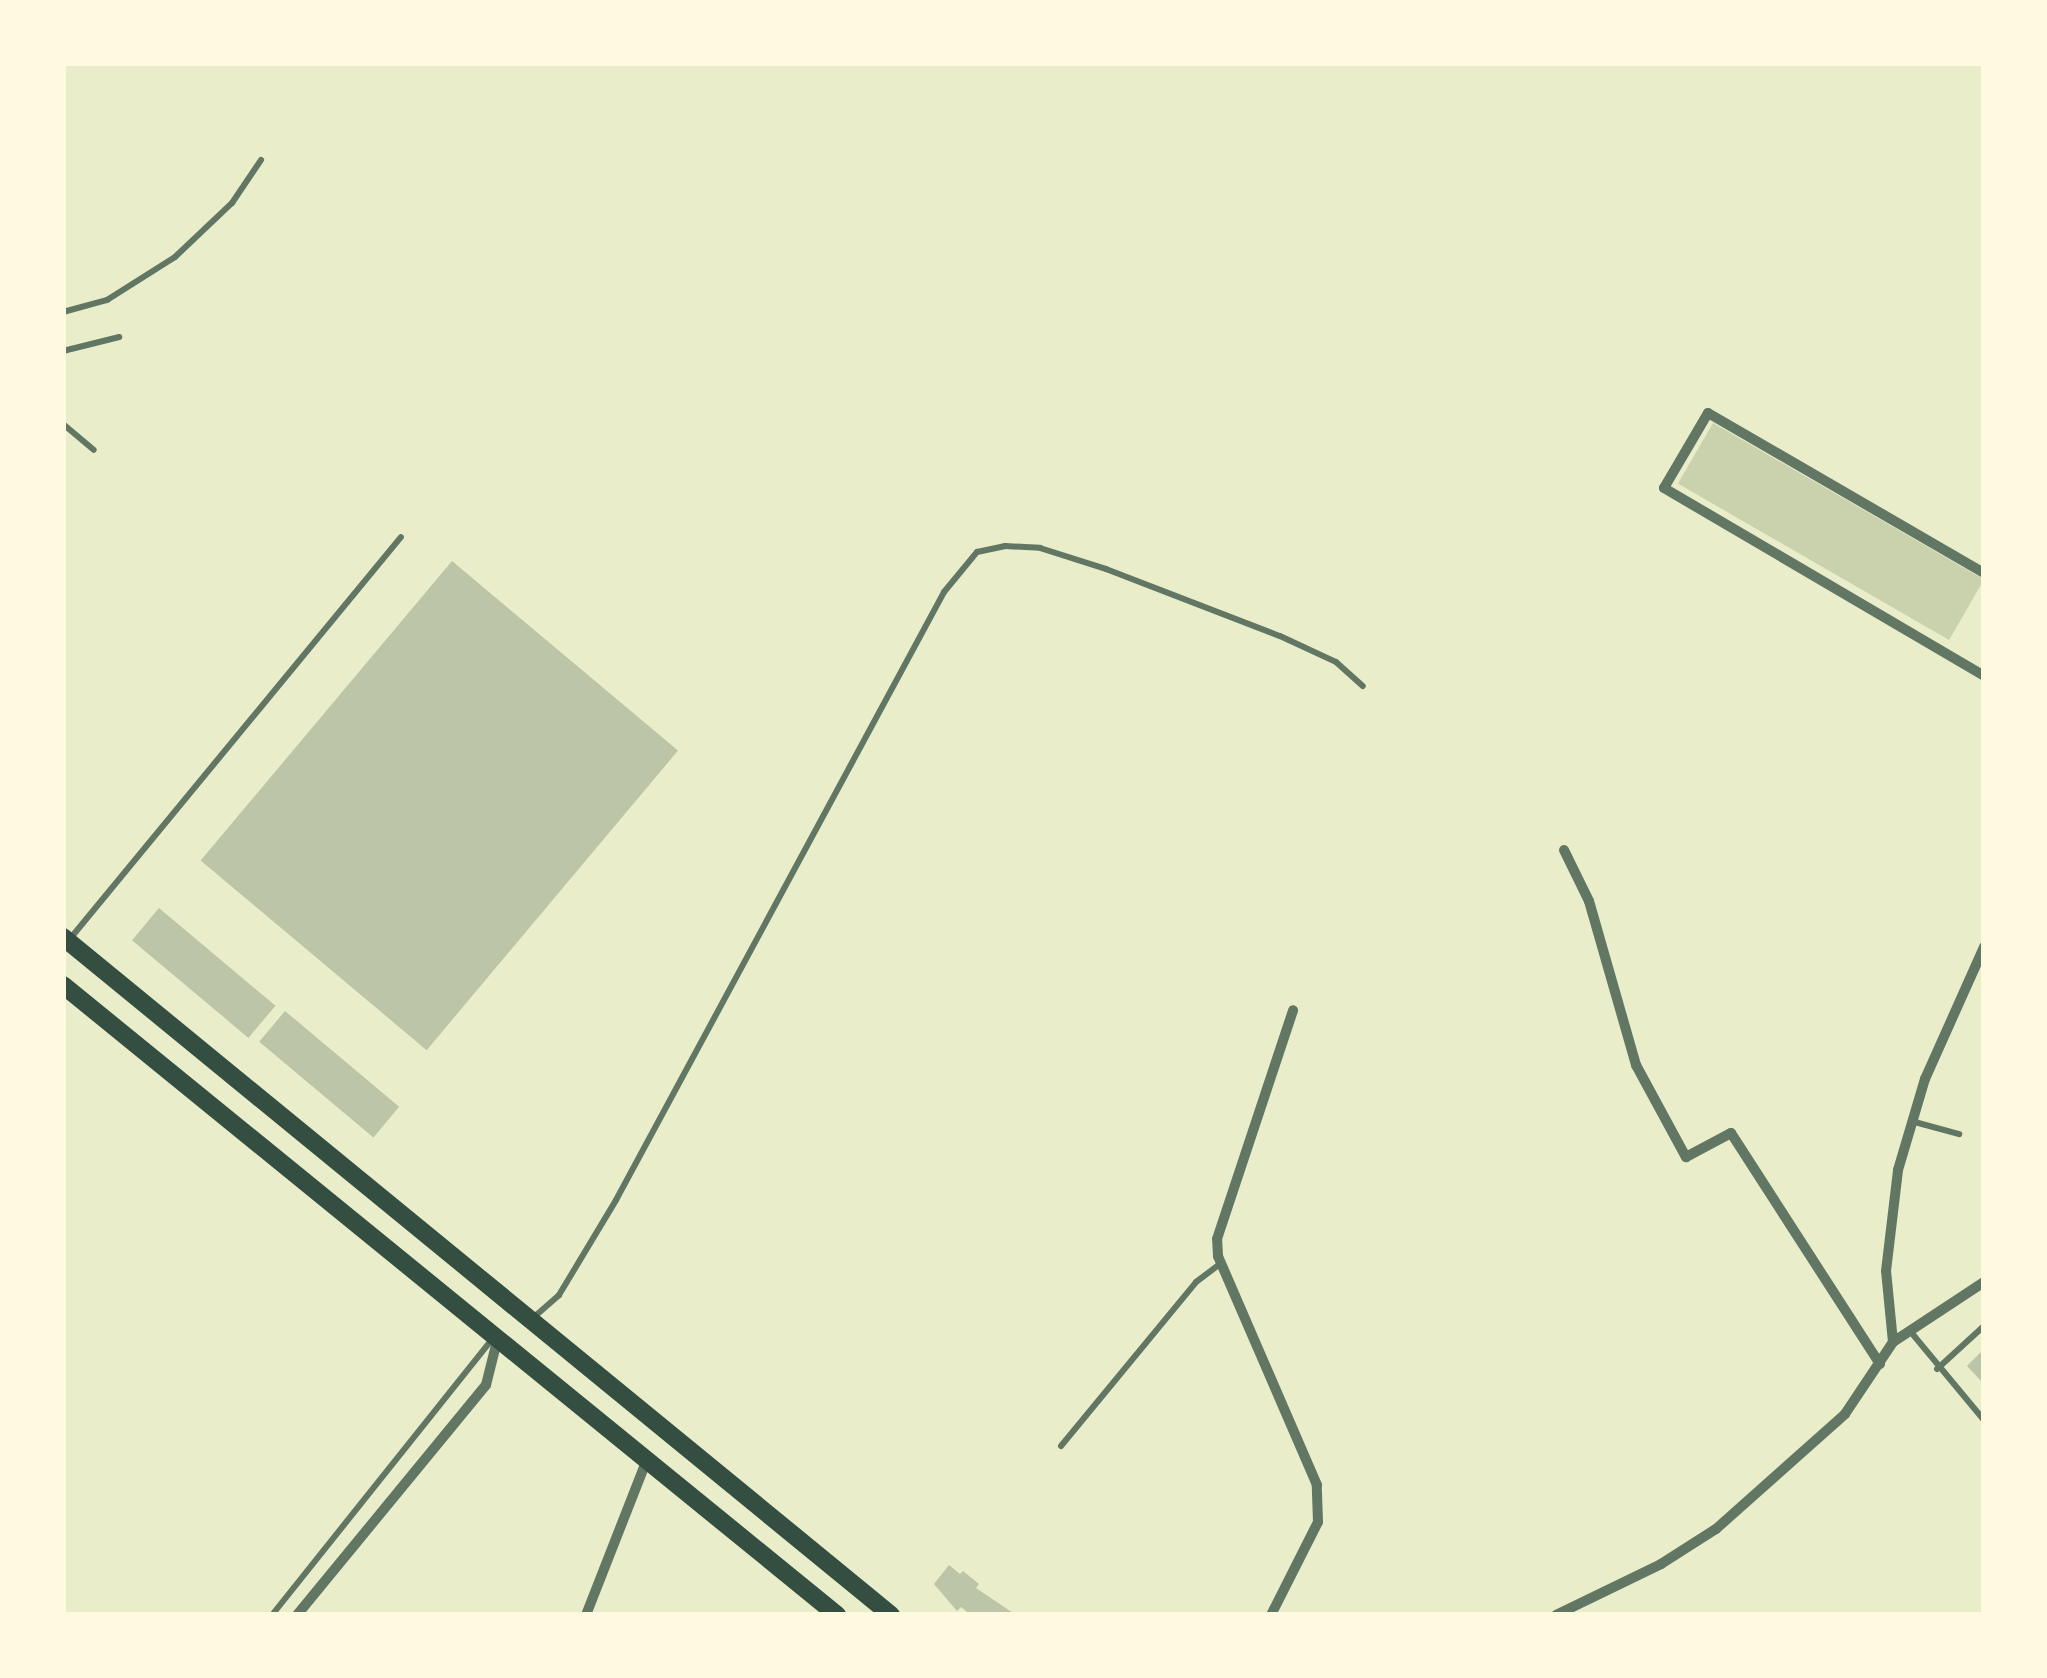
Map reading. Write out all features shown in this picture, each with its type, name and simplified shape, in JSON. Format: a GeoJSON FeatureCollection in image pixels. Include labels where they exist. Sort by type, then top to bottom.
{"type":"FeatureCollection","features":[{"type":"Feature","properties":{"kind":"main road"},"geometry":{"type":"LineString","coordinates":[[65,942],[890,1615]]}},
{"type":"Feature","properties":{"kind":"main road"},"geometry":{"type":"LineString","coordinates":[[63,985],[837,1615]]}},
{"type":"Feature","properties":{"kind":"street"},"geometry":{"type":"LineString","coordinates":[[1984,573],[1708,413],[1664,488],[1984,676]]}},
{"type":"Feature","properties":{"kind":"street"},"geometry":{"type":"LineString","coordinates":[[1564,850],[1589,902],[1636,1065],[1686,1157],[1731,1133],[1880,1364]]}},
{"type":"Feature","properties":{"kind":"street"},"geometry":{"type":"LineString","coordinates":[[1893,1342],[1886,1271],[1898,1170],[1912,1121],[1984,947]]}},
{"type":"Feature","properties":{"kind":"street"},"geometry":{"type":"LineString","coordinates":[[1271,1615],[1318,1522],[1317,1485],[1221,1263],[1217,1239],[1293,1010]]}},
{"type":"Feature","properties":{"kind":"street"},"geometry":{"type":"LineString","coordinates":[[1556,1615],[1661,1564],[1716,1529],[1845,1414],[1893,1342],[1984,1282]]}},
{"type":"Feature","properties":{"kind":"street"},"geometry":{"type":"LineString","coordinates":[[298,1615],[486,1385],[495,1340]]}},
{"type":"Feature","properties":{"kind":"street"},"geometry":{"type":"LineString","coordinates":[[586,1615],[646,1462]]}},
{"type":"Feature","properties":{"kind":"lane"},"geometry":{"type":"LineString","coordinates":[[63,312],[107,300],[175,257],[232,203],[261,160]]}},
{"type":"Feature","properties":{"kind":"lane"},"geometry":{"type":"LineString","coordinates":[[63,351],[119,337]]}},
{"type":"Feature","properties":{"kind":"lane"},"geometry":{"type":"LineString","coordinates":[[63,424],[94,451]]}},
{"type":"Feature","properties":{"kind":"lane"},"geometry":{"type":"LineString","coordinates":[[65,942],[401,537]]}},
{"type":"Feature","properties":{"kind":"lane"},"geometry":{"type":"LineString","coordinates":[[527,1323],[559,1295],[616,1200],[944,592],[977,552],[1005,546],[1040,548],[1106,569],[1280,636],[1336,662],[1363,686]]}},
{"type":"Feature","properties":{"kind":"lane"},"geometry":{"type":"LineString","coordinates":[[1912,1121],[1959,1134]]}},
{"type":"Feature","properties":{"kind":"lane"},"geometry":{"type":"LineString","coordinates":[[1061,1446],[1196,1282],[1221,1263]]}},
{"type":"Feature","properties":{"kind":"lane"},"geometry":{"type":"LineString","coordinates":[[1937,1369],[1984,1326]]}},
{"type":"Feature","properties":{"kind":"lane"},"geometry":{"type":"LineString","coordinates":[[1910,1331],[1984,1420]]}},
{"type":"Feature","properties":{"kind":"lane"},"geometry":{"type":"LineString","coordinates":[[272,1615],[495,1340]]}},
{"type":"Feature","properties":{"kind":"green space"},"geometry":{"type":"Polygon","coordinates":[[[1713,423],[1984,579],[1949,640],[1678,484],[1713,423]]]}},
{"type":"Feature","properties":{"kind":"building"},"geometry":{"type":"Polygon","coordinates":[[[452,561],[678,751],[427,1050],[201,861],[452,561]]]}},
{"type":"Feature","properties":{"kind":"building"},"geometry":{"type":"Polygon","coordinates":[[[159,908],[275,1006],[248,1038],[132,940],[159,908]]]}},
{"type":"Feature","properties":{"kind":"building"},"geometry":{"type":"Polygon","coordinates":[[[285,1011],[399,1107],[373,1137],[259,1042],[285,1011]]]}},
{"type":"Feature","properties":{"kind":"building"},"geometry":{"type":"Polygon","coordinates":[[[1984,1349],[1984,1384],[1967,1366],[1984,1349]]]}},
{"type":"Feature","properties":{"kind":"building"},"geometry":{"type":"Polygon","coordinates":[[[949,1565],[1016,1615],[971,1615],[961,1607],[957,1611],[934,1584],[949,1565]]]}}]}
